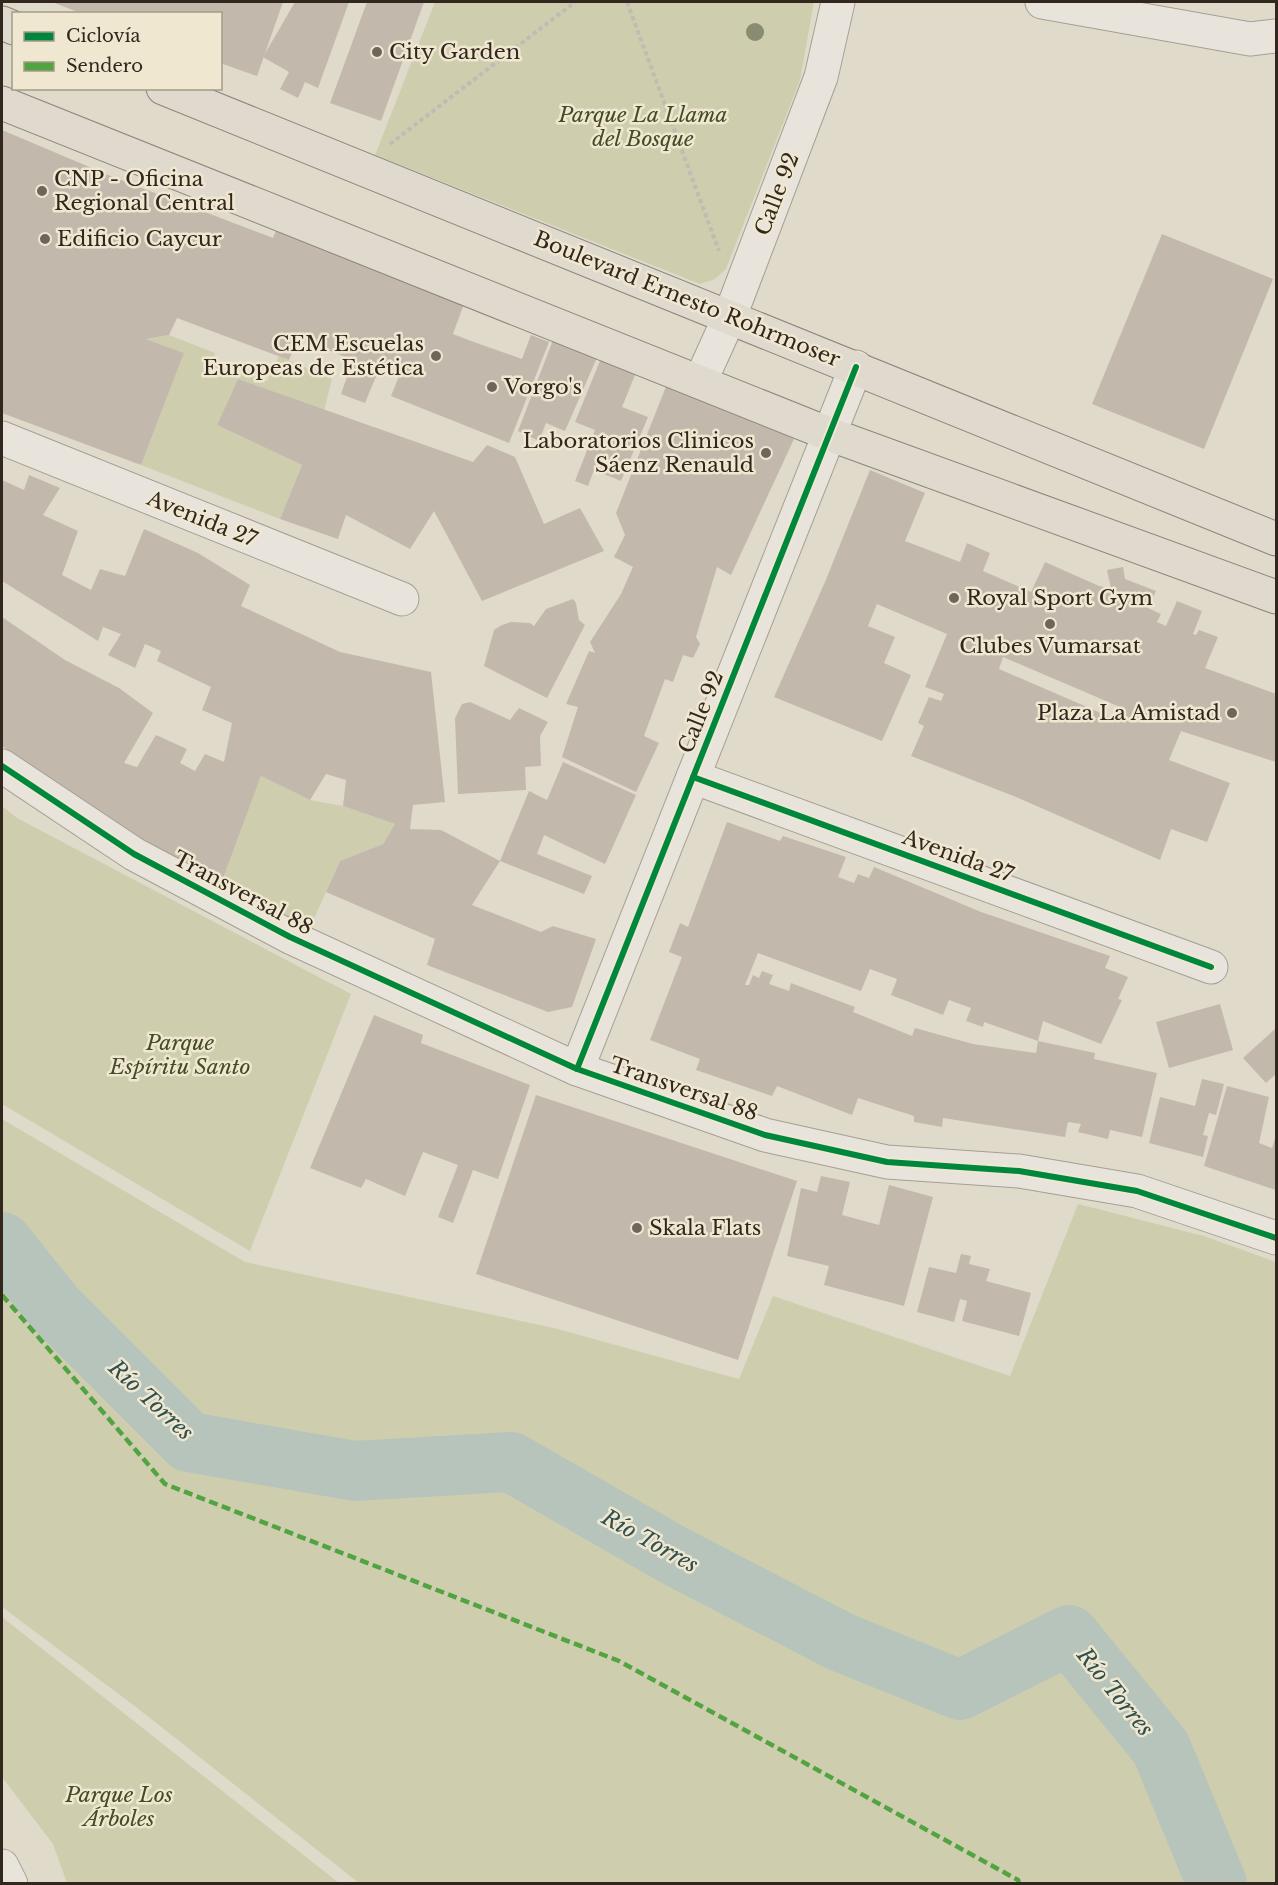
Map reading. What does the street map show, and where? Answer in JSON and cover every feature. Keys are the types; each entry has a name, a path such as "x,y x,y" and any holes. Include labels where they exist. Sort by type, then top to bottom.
{"main road":[{"name":"Boulevard Ernesto Rohrmoser","path":"168,90 734,304 856,367 1276,539"},
{"path":"2,103 830,434 1276,597"}],"street":[{"name":"Calle 92","path":"700,382 734,304 821,77 838,2"},
{"path":"1042,2 1250,39 1276,36"},
{"name":"Calle 92","path":"577,1069 856,367"},
{"name":"Avenida 27","path":"2,438 402,599"},
{"name":"Transversal 88","path":"2,766 134,854 290,937 577,1069 765,1135 886,1162 1018,1171 1137,1191 1276,1238"},
{"name":"Avenida 27","path":"693,777 1211,967"},
{"path":"2,1866 11,1884"}],"path":[{"path":"385,147 575,2"},
{"path":"627,2 726,269 734,304"}],"green space":[{"name":"Parque La Llama del Bosque","path":"435,2 814,2 800,80 726,269 715,279 700,284 375,155"},
{"path":"169,335 215,353 213,364 267,381 279,356 332,379 324,411 238,379 217,425 302,465 280,519 141,465 184,353 146,339"},
{"path":"261,776 310,800 343,806 395,824 383,844 340,861 307,934 218,892"},
{"name":"Parque Espíritu Santo","path":"2,806 17,818 351,994 250,1251 2,1104"},
{"path":"2,1119 245,1262 554,1328 739,1379 773,1296 1010,1376 1078,1204 1204,1236 1276,1262 1276,1883 359,1883 136,1707 2,1607"},
{"name":"Parque Los Árboles","path":"2,1617 339,1883 67,1883 53,1844 2,1777"}],"building":[{"path":"52,2 283,2 257,76 222,64 222,12 78,12"},
{"path":"295,2 349,2 318,88 305,82 298,98 280,89 289,72 263,57"},
{"name":"City Garden","path":"367,2 424,2 381,121 330,103"},
{"path":"2,130 113,177 273,238 279,223 465,301 453,334 471,341 522,359 531,335 549,342 509,443 391,396 401,371 382,362 365,403 341,394 353,360 298,338 289,360 177,318 169,335 146,339 184,353 141,465 2,413"},
{"path":"1162,234 1273,279 1204,449 1092,404"},
{"path":"555,335 599,353 565,431 546,423 539,441 518,431"},
{"path":"604,351 639,365 622,407 648,417 621,481 594,470 588,486 575,481 595,430 575,422"},
{"path":"238,379 473,462 487,445 515,457 544,524 580,508 604,551 482,601 434,511 410,549 346,515 338,539 280,519 302,465 217,425"},
{"path":"667,384 794,439 731,575 717,567 696,637 700,644 693,658 683,655 673,682 665,679 644,736 659,743 636,792 562,757 578,707 566,704 589,651 595,653 590,642 621,594 633,567 614,557 625,535 616,513"},
{"path":"870,470 925,493 905,541 960,562 967,543 990,553 983,571 1031,592 1045,562 1099,586 1111,588 1107,570 1123,567 1125,579 1156,591 1148,608 1161,614 1157,622 1166,626 1177,601 1202,611 1193,634 1196,635 1199,630 1218,637 1205,668 1276,694 1276,762 1181,731 1169,760 1230,783 1207,842 1171,829 1160,860 1016,797 911,756 924,726 918,723 929,697 941,701 944,694 925,687 947,634 877,604 868,626 895,637 884,663 911,675 882,741 774,697 825,582","holes":["1003,657 1120,707 1117,720 999,669"]},
{"path":"29,475 60,488 43,515 78,531 62,575 91,590 100,569 125,576 144,529 198,553 250,585 241,606 340,652 431,672 445,802 413,805 410,829 441,830 500,861 472,905 541,932 553,926 596,939 572,1007 548,1012 427,965 435,939 326,892 340,861 383,844 395,824 343,806 346,780 326,774 310,800 261,776 218,892 2,746 2,617 65,660 119,688 153,713 124,763 137,767 156,735 187,749 180,763 195,771 205,754 224,762 232,723 202,710 211,687 157,661 161,651 145,644 135,668 108,655 121,634 103,627 98,641 2,581 2,480 24,490"},
{"path":"573,599 579,620 585,625 547,698 484,666 494,630 511,622 530,623 534,626 546,609"},
{"path":"470,702 510,720 519,708 548,722 540,736 541,766 525,767 526,790 458,794 455,718 462,704"},
{"path":"563,762 636,795 605,864 544,835 537,854 592,876 584,894 500,861 529,791 547,800"},
{"path":"727,822 780,841 783,836 846,857 838,877 854,883 858,874 869,878 874,867 981,912 1110,956 1105,968 1128,977 1118,999 1122,1000 1101,1044 1043,1021 1038,1041 1095,1053 1094,1059 1157,1073 1142,1137 1110,1130 1108,1139 1078,1132 1081,1124 1068,1122 1065,1137 943,1118 942,1127 914,1122 914,1116 858,1098 852,1115 777,1086 772,1096 696,1070 700,1059 650,1040 682,957 669,952 680,923 688,927","holes":["758,953 861,991 870,969 897,979 891,995 943,1015 949,1000 971,1008 966,1021 983,1027 984,1022 1038,1041 1036,1053 973,1044 915,1028 912,1036 853,1012 855,1007 791,983 789,991 769,984 773,975 762,971 759,978 753,975 749,985 745,985"]},
{"path":"1220,1004 1233,1050 1169,1068 1156,1022"},
{"path":"374,1015 423,1035 421,1043 530,1085 498,1179 473,1170 453,1223 438,1217 458,1165 423,1152 405,1196 366,1179 361,1188 310,1168"},
{"path":"1276,1028 1276,1074 1266,1083 1243,1058"},
{"path":"1202,1079 1224,1084 1216,1115 1209,1113 1203,1135 1208,1136 1203,1157 1149,1143 1160,1097 1195,1106"},
{"path":"1227,1086 1269,1097 1259,1143 1272,1148 1276,1135 1276,1190 1204,1166"},
{"name":"Skala Flats","path":"536,1095 797,1181 738,1360 476,1274"},
{"path":"821,1176 850,1182 842,1215 879,1225 889,1185 933,1197 904,1306 824,1285 829,1266 787,1256 801,1188 817,1192"},
{"path":"961,1254 971,1256 969,1264 990,1269 986,1281 1031,1293 1019,1336 962,1321 967,1301 960,1299 954,1322 917,1312 929,1267 956,1273"}],"waterway":[{"name":"Río Torres","path":"2,1242 54,1307 189,1442 355,1471 511,1462 675,1556 841,1642 960,1690 1069,1635 1161,1748 1217,1884"}],"marked path":[{"path":"2,1295 165,1484 619,1661 1018,1880 1019,1884"}],"cycle path":[{"path":"577,1069 856,367"},
{"path":"2,766 134,854 290,937 577,1069 765,1135 887,1162 1019,1171 1137,1191 1276,1238"},
{"path":"693,777 1211,967"}],"place":[{"name":"City Garden","path":"377,52"},
{"name":"CNP - Oficina Regional Central","path":"42,191"},
{"name":"Edificio Caycur","path":"45,239"},
{"name":"CEM Escuelas Europeas de Estética","path":"436,356"},
{"name":"Vorgo's","path":"492,387"},
{"name":"Laboratorios Clinicos Sáenz Renauld","path":"766,453"},
{"name":"Royal Sport Gym","path":"954,598"},
{"name":"Clubes Vumarsat","path":"1050,624"},
{"name":"Plaza La Amistad","path":"1232,713"},
{"name":"Skala Flats","path":"637,1228"}]}
